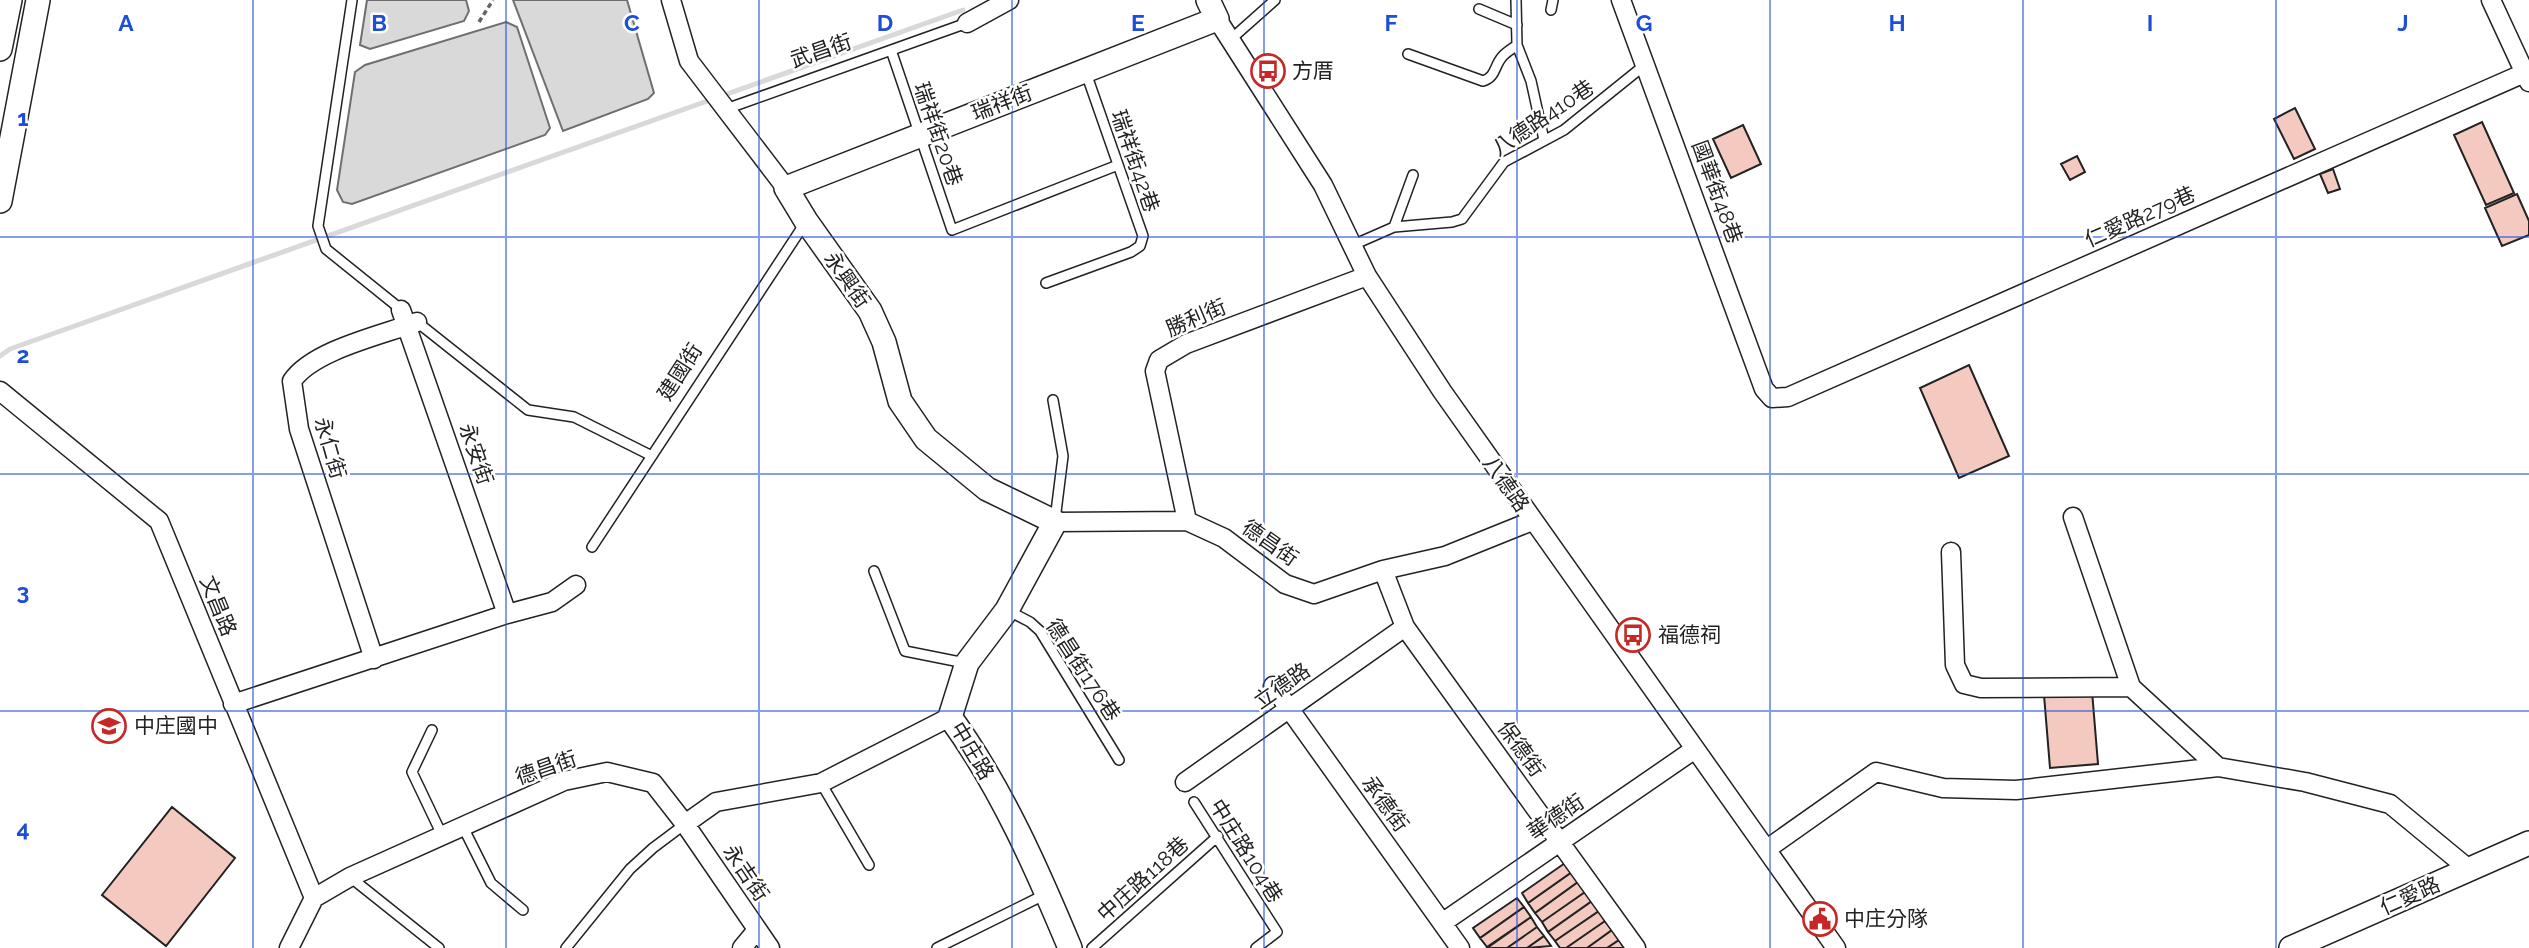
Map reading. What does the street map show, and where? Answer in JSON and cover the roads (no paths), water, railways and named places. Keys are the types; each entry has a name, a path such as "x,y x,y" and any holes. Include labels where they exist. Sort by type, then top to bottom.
{"street":[{"path":"0,49 10,0"},
{"path":"0,201 38,0"},
{"name":"永興街","path":"671,0 689,61 786,188 870,311 884,342 900,401 926,439 987,489 1055,522"},
{"name":"武昌街","path":"967,23 1009,0"},
{"name":"國華街48巷","path":"1621,0 1764,389 1772,398"},
{"name":"仁愛路279巷","path":"1772,398 1788,397 2528,75 2491,0"},
{"name":"八德路","path":"1212,10 1323,185 1367,276 1442,391 1836,948"},
{"name":"瑞祥街","path":"786,188 1085,71 1212,10"},
{"name":"勝利街","path":"1187,521 1155,371 1159,360 1186,344 1367,276"},
{"name":"永安街","path":"409,319 507,614"},
{"name":"永仁街","path":"374,659 299,429 292,381 300,369 321,356 409,319"},
{"name":"文昌路","path":"0,391 159,521 314,898"},
{"path":"2073,517 2131,687 2218,767"},
{"name":"德昌街","path":"1055,522 1187,521 1224,538 1285,584 1314,594 1383,570 1445,556 1532,521"},
{"name":"中庄路","path":"1055,522 1007,610 967,663 950,718 969,743 1000,799 1047,893 1070,948"},
{"path":"1951,552 1955,665 1964,684 1981,688 2131,687"},
{"name":"保德街","path":"1383,570 1405,627 1636,948"},
{"path":"233,704 507,614 552,602 576,585"},
{"name":"立德路","path":"1185,782 1405,627"},
{"name":"承德街","path":"1273,686 1460,948"},
{"path":"685,824 716,802 821,783 950,718"},
{"name":"華德街","path":"1442,923 1695,749"},
{"path":"1767,849 1876,772 1943,788 2016,790 2218,767 2305,782 2390,804 2470,870"},
{"name":"德昌街","path":"314,898 350,877 564,781 607,772 653,783 685,824"},
{"name":"永吉街","path":"685,824 770,948"},
{"name":"仁愛路","path":"2291,948 2529,843"},
{"path":"290,947 314,898"},
{"path":"742,948 757,930"}],"lane":[{"path":"352,0 318,226 323,243 334,257 409,319 528,410 574,417 652,456"},
{"path":"1230,40 1275,0"},
{"path":"1517,0 1517,45 1531,80 1544,141"},
{"path":"1479,9 1517,24"},
{"name":"武昌街","path":"718,101 891,50 967,23"},
{"path":"1408,54 1483,81 1494,74 1503,54 1517,45"},
{"name":"瑞祥街20巷","path":"891,50 952,230 1118,165"},
{"name":"八德路410巷","path":"1353,245 1394,227 1462,219 1504,162 1564,130 1646,64"},
{"name":"瑞祥街42巷","path":"1046,283 1131,252 1140,246 1143,236 1085,71"},
{"path":"1394,227 1413,175"},
{"name":"建國街","path":"592,547 806,221"},
{"path":"1053,400 1063,456 1055,522"},
{"path":"874,571 905,651 967,663"},
{"name":"德昌街176巷","path":"1007,610 1030,622 1040,631 1119,760"},
{"path":"432,730 412,772 442,835"},
{"path":"821,783 869,865"},
{"name":"中庄路104巷","path":"1194,802 1277,932 1256,948"},
{"path":"566,948 630,869 685,824"},
{"path":"462,825 491,883 523,910"},
{"name":"中庄路118巷","path":"1092,948 1218,836"},
{"path":"350,877 439,948"},
{"path":"937,948 1047,893"}],"waterway":[{"path":"0,356 10,349 963,10"}],"place":[{"name":"方厝","path":"1268,71"},
{"name":"福德祠","path":"1633,635"},
{"name":"中庄國中","path":"109,726"},
{"name":"中庄分隊","path":"1820,919"}]}
